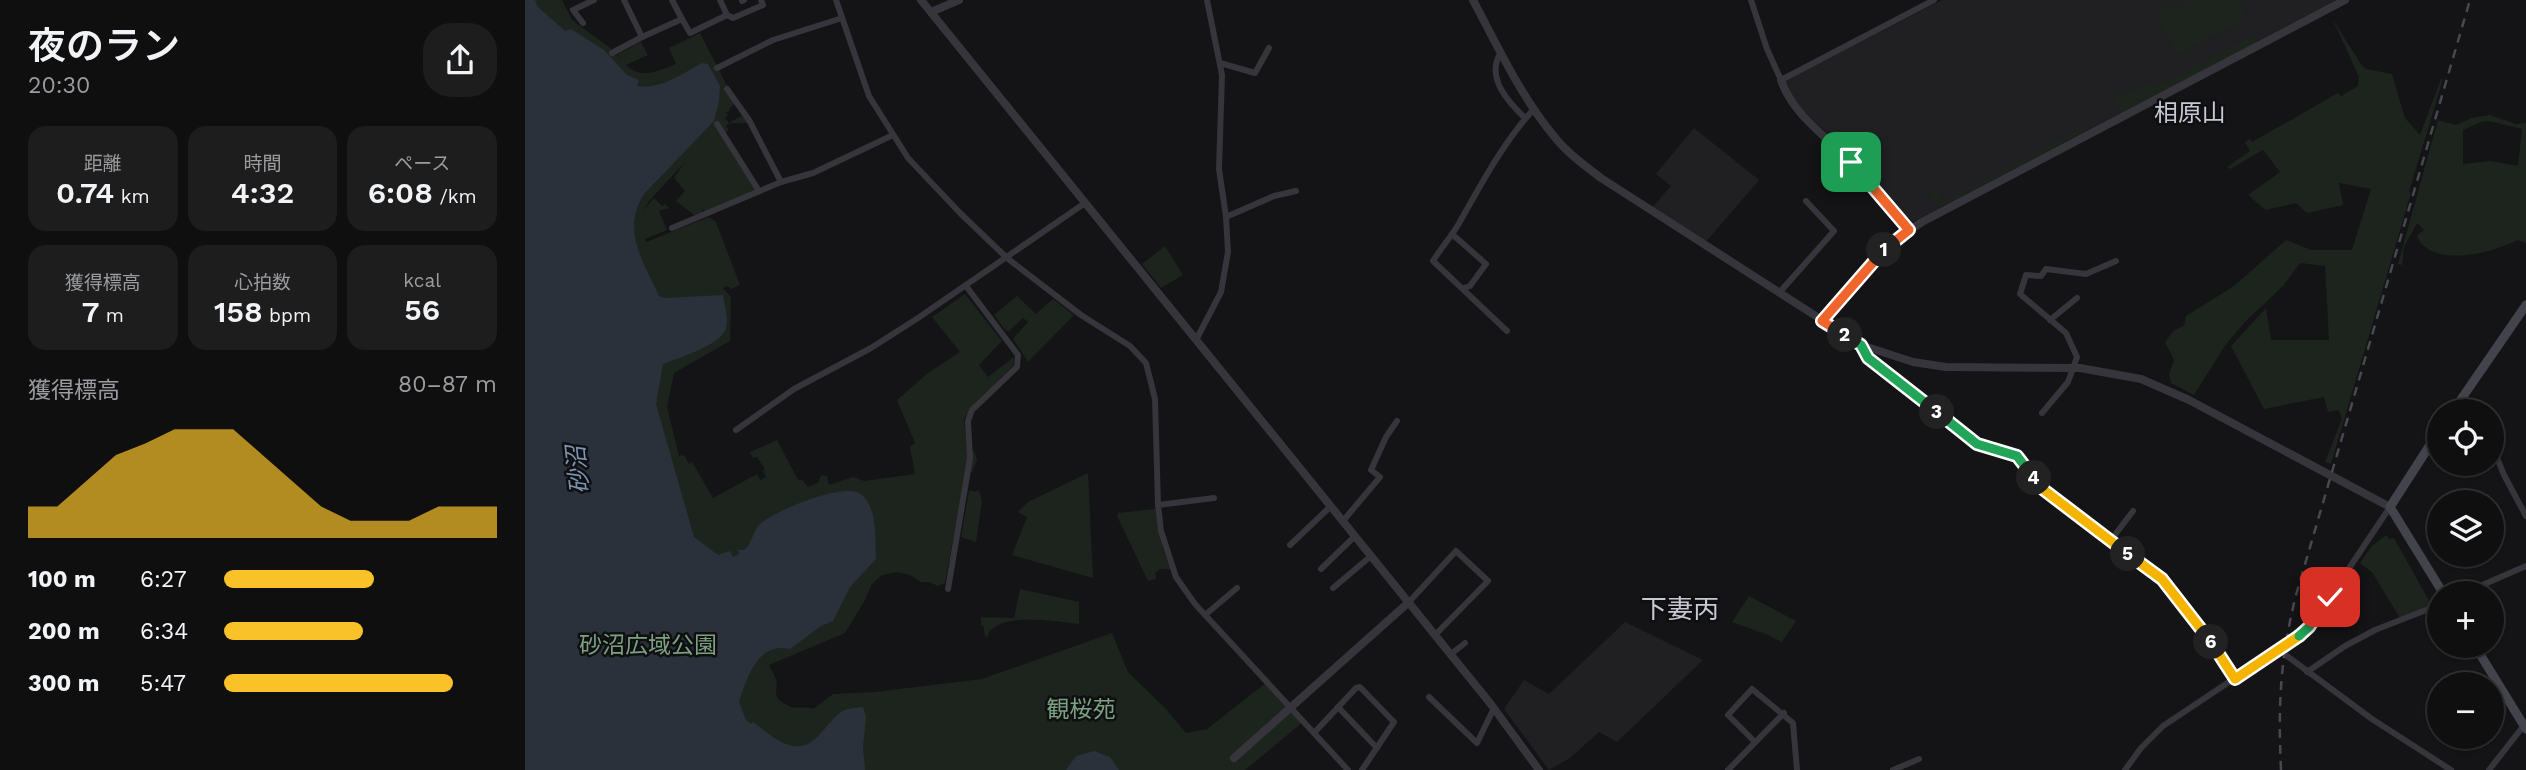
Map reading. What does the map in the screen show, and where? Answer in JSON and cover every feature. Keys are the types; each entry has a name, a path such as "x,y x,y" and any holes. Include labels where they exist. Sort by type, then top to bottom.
{"main road":[{"path":"2461,399 2526,305"},
{"path":"2427,450 2390,506 2436,581"},
{"path":"2482,658 2525,726"}],"street":[{"path":"583,23 571,11 594,0"},
{"path":"624,0 642,37"},
{"path":"672,0 690,33 727,15"},
{"path":"720,0 727,15 733,18 763,5 761,0"},
{"path":"837,0 869,96 908,158 961,214 1007,257 1081,315 1130,345 1146,363 1155,399 1161,531 1176,577 1205,615 1348,770"},
{"path":"921,0 1495,708 1539,770"},
{"path":"932,12 959,0"},
{"path":"1196,340 1218,302 1224,283 1228,252 1219,169 1222,95 1220,63 1207,0"},
{"path":"1751,0 1767,49 1787,94 1800,111 1851,162 1909,230"},
{"path":"1781,80 1934,0"},
{"path":"1822,321 1870,263 1909,230 2345,0"},
{"path":"1477,2 1501,52 1534,110 1554,137 1575,158 1601,178 1861,345 1905,360 1946,367 2075,368 2123,374 2157,384 2390,506 2315,619 2292,641 2156,732 2125,770"},
{"path":"717,68 773,40 842,18"},
{"path":"612,52 682,19"},
{"path":"1220,63 1255,73 1269,48"},
{"path":"1501,52 1496,66 1498,81 1508,101 1525,118"},
{"path":"727,89 749,120 781,182"},
{"path":"1507,331 1433,261 1492,166 1525,118 1534,110"},
{"path":"717,124 759,191"},
{"path":"672,228 781,182 813,173 893,135"},
{"path":"1226,217 1274,196 1296,191"},
{"path":"1779,293 1834,231 1806,201"},
{"path":"736,430 795,388 871,348 1085,203"},
{"path":"1452,234 1486,264 1469,286 1464,288"},
{"path":"2042,413 2068,382 2077,357 2066,333 2021,294 2026,275 2041,276 2046,269 2086,274 2116,261"},
{"path":"948,589 970,458 968,421 972,410 1017,367 1019,361 1018,355 966,286"},
{"path":"2050,320 2077,298"},
{"path":"1861,345 1868,358 1977,444 2021,459 2044,490 2162,579 2235,679"},
{"path":"1343,521 1378,481 1379,475 1370,471 1397,421"},
{"path":"2504,475 2526,516"},
{"path":"1158,505 1214,498"},
{"path":"1290,545 1331,506"},
{"path":"2111,540 2133,510"},
{"path":"1321,569 1356,536"},
{"path":"1234,758 1409,602 1456,551 1488,581 1435,635"},
{"path":"1333,589 1371,555"},
{"path":"2492,581 2526,566"},
{"path":"1205,615 1237,588"},
{"path":"2307,672 2344,646 2375,630 2427,610"},
{"path":"2291,659 2292,641"},
{"path":"1451,654 1465,643"},
{"path":"2279,650 2372,719 2451,770"},
{"path":"1314,733 1360,687 1394,722 1362,770"},
{"path":"1755,742 1728,715 1752,689 1793,723 1797,770"},
{"path":"1429,696 1477,743 1495,708"},
{"path":"1338,707 1377,748"},
{"path":"1728,770 1784,713"},
{"path":"2489,770 2525,726"},
{"path":"1893,770 1919,759"}],"shaded area":[{"path":"1942,0 2336,0 1913,222 1899,211 1848,153 1804,111 1787,89 1785,81"},
{"path":"1694,128 1759,180 1704,244 1650,210 1671,186 1656,174"},
{"path":"1625,622 1703,660 1617,742 1599,732 1570,758 1549,770 1504,709 1524,680 1549,694"}],"green space":[{"name":"砂沼","path":"525,0 562,0 572,20 620,58 618,54 641,42 648,55 626,65 638,72 650,73 676,64 669,48 700,33 736,103 726,112 728,115 725,118 729,123 741,116 742,112 749,123 730,123 726,126 729,130 725,133 757,190 694,215 676,201 685,191 674,178 685,162 650,200 643,211 654,198 662,206 665,204 669,208 659,211 667,230 645,239 646,242 709,217 716,222 740,285 731,289 728,286 723,288 731,297 730,341 674,373 667,407 679,456 684,455 689,464 692,462 713,498 757,474 760,480 766,477 764,472 761,473 765,469 750,452 777,440 798,480 802,480 808,487 818,483 821,475 827,476 829,485 853,477 864,481 915,474 910,447 915,443 897,400 928,373 960,352 932,317 965,294 1002,341 979,365 988,377 1014,357 1013,366 975,403 964,419 967,448 974,451 977,460 972,472 965,475 945,583 938,586 897,572 882,575 872,584 845,633 769,665 776,680 777,696 783,703 791,707 813,709 833,694 875,692 982,679 1112,633 1128,672 1186,733 1207,729 1267,682 1303,722 1245,770 525,770"},
{"path":"2187,0 2238,0 2247,18 2178,55 2157,17 2161,14 2160,11 2174,4 2178,7 2189,4"},
{"path":"2332,18 2362,66 2392,74 2405,118 2420,135 2443,79 2331,464 2325,462 2342,419 2339,410 2328,412 2324,397 2264,409 2231,346 2266,308 2271,340 2329,340 2325,266 2300,263 2283,286 2226,344 2194,395 2171,383 2169,374 2174,360 2165,342 2174,330 2184,326 2186,316 2234,286 2286,240 2311,250 2352,250 2371,189 2339,183 2343,205 2307,213 2296,203 2266,210 2248,195 2280,172 2263,150 2230,169 2227,167 2250,151 2245,142 2250,139 2252,142 2338,93 2341,96 2358,86 2359,77"},
{"path":"2256,34 2256,43 2121,113 2107,84 2119,95 2149,83 2153,88"},
{"path":"2490,115 2516,124 2526,123 2526,243 2517,240 2493,250 2448,255 2424,246 2417,236 2424,230 2417,223 2404,247 2402,265 2398,264 2438,120 2456,125 2472,118","holes":["2489,121 2522,129 2518,166 2491,161 2463,164 2463,130"]},
{"path":"2082,128 2084,132 1940,207 1930,194 1924,197 1923,195 1936,190 1943,202"},
{"path":"1165,246 1183,275 1161,288 1142,264"},
{"path":"1017,296 1036,314 1053,299 1074,315 1028,362 1013,339 1028,322 1023,318 1006,331 994,315"},
{"path":"1088,473 1093,578 1012,555 1027,517 1018,512 1028,502"},
{"path":"979,490 982,501 976,542 961,537 969,491"},
{"path":"1155,509 1163,550 1171,569 1160,569 1155,573 1156,579 1148,581 1117,516 1118,513"},
{"path":"2386,535 2389,539 2394,538 2427,597 2427,608 2400,618 2372,572 2360,563 2372,546"},
{"path":"1020,589 1079,602 1079,624 1014,620 1002,623 985,636 981,617 1014,618"},
{"path":"1749,596 1796,621 1782,642 1732,622"}],"water":[{"name":"砂沼","path":"525,0 535,0 537,6 565,31 571,29 604,50 627,75 639,80 637,86 654,86 702,63 708,64 720,86 714,121 644,194 634,220 634,233 641,258 659,296 723,295 727,316 726,328 716,340 663,364 656,404 694,537 718,555 730,551 733,557 739,554 738,550 747,547 761,523 781,511 827,494 854,491 862,495 871,508 875,525 876,559 850,587 833,621 821,626 790,649 779,648 761,656 750,673 739,702 746,720 751,724 753,722 778,740 796,746 811,742 841,712 863,707 866,717 863,747 865,770 525,770"},
{"path":"1094,751 1110,757 1119,770 1066,770 1076,756"}],"railway":[{"path":"2281,770 2281,682 2286,640 2296,595 2470,0"}],"district":[{"name":"相原山","path":"2190,113"},
{"name":"下妻丙","path":"1680,609"}],"route":[{"path":"1851,162 1909,230 1870,263 1822,321 1861,345 1868,358 1967,438 1987,449 2021,459 2044,490 2162,579 2217,650 2235,679 2304,632 2330,597"}],"park label":[{"name":"砂沼広域公園","path":"648,645"},
{"name":"観桜苑","path":"1081,709"}]}
